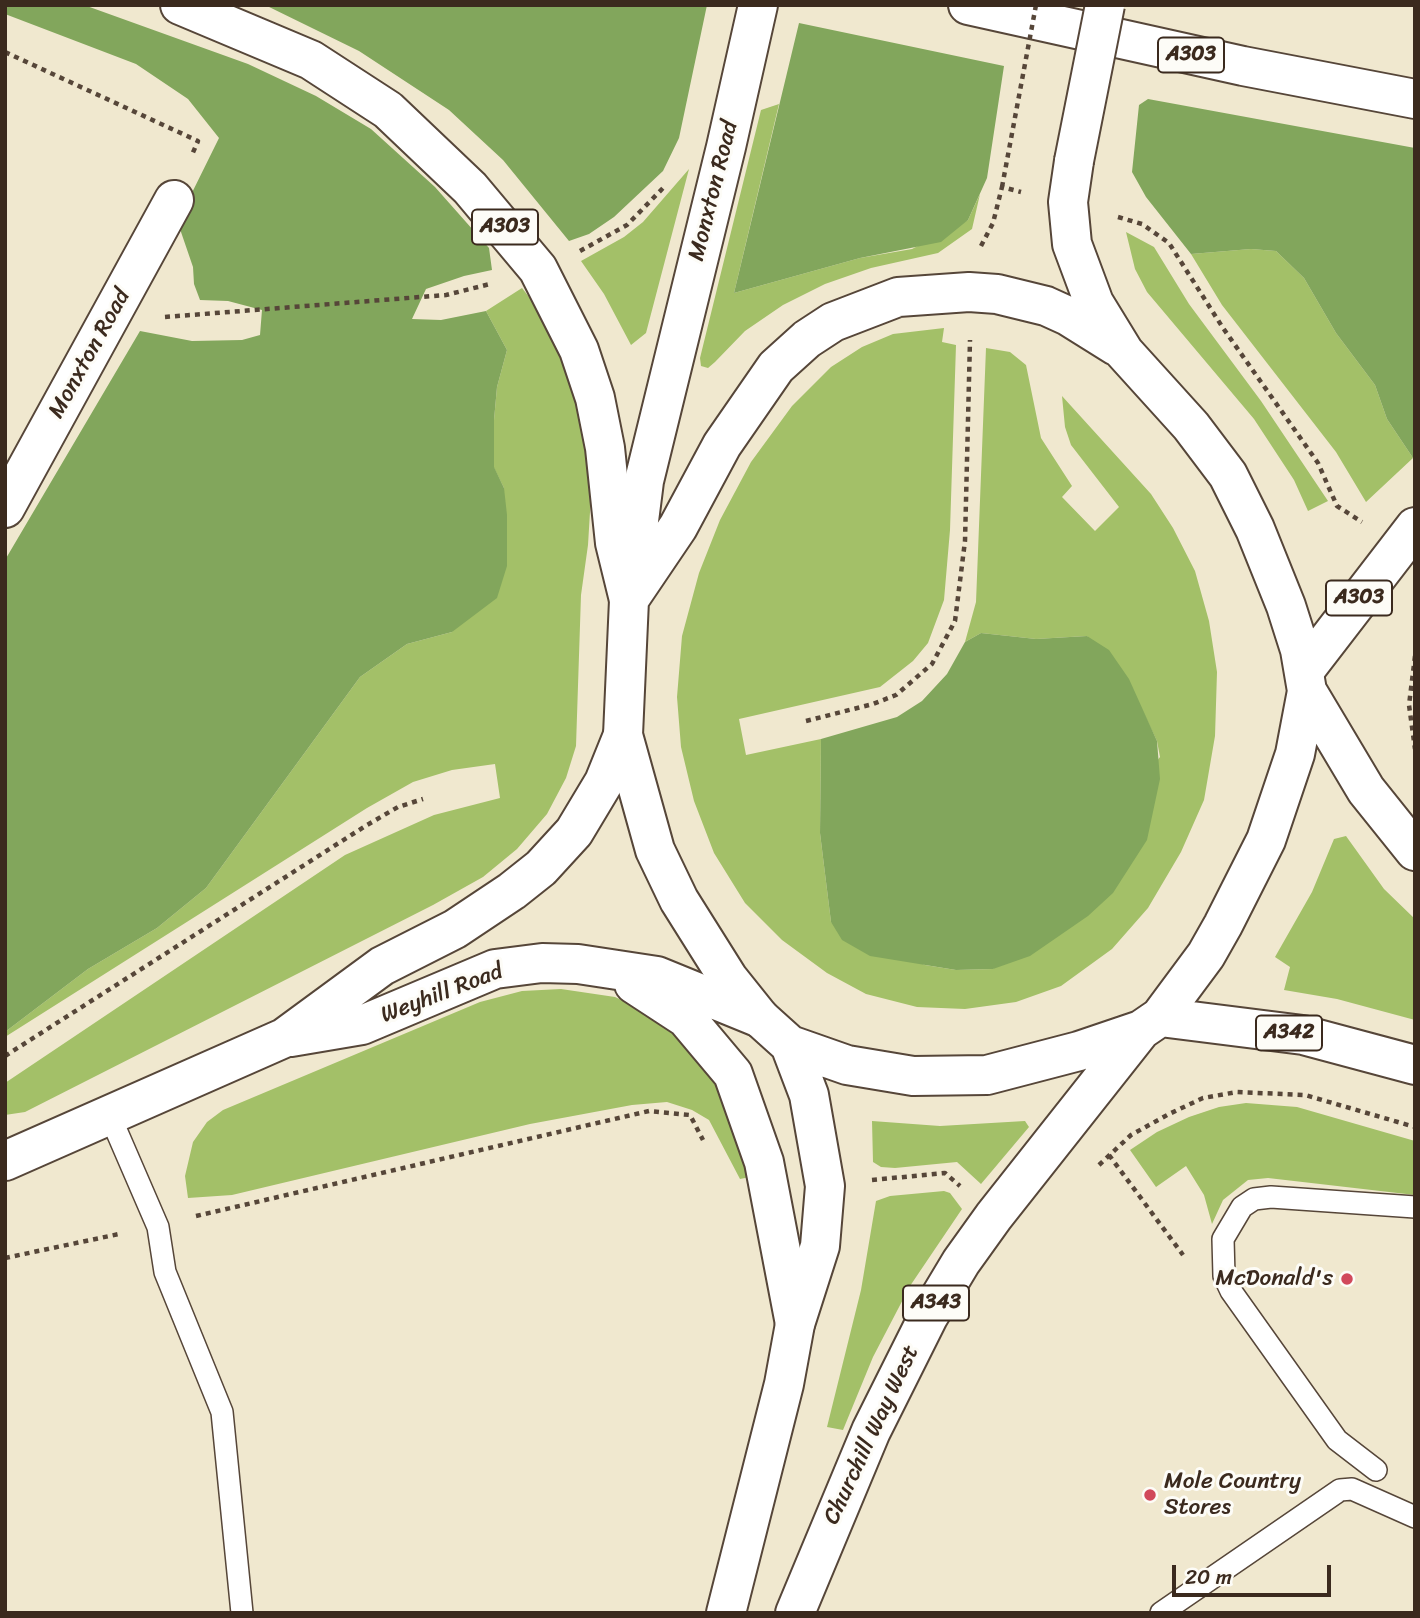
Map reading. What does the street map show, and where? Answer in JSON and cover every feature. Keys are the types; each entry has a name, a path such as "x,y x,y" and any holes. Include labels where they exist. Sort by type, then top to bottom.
{"main road":[{"name":"A303","path":"180,5 311,60 388,110 470,188 538,270 579,350 595,398 605,448 615,542 629,600"},
{"name":"Monxton Road","path":"629,600 643,481 758,5"},
{"name":"A303","path":"968,5 1243,66 1415,99"},
{"path":"1105,5 1068,202 1072,244 1081,271 1094,303 1124,352 1191,426 1228,475 1255,528 1276,581 1306,681 1366,790 1415,850"},
{"name":"Monxton Road","path":"5,508 174,200"},
{"path":"1124,352 1068,316 1046,306 1020,298 969,292 898,297 834,322 807,339 776,367 748,405 722,445 678,527 629,600 623,735 654,850 679,900 728,978 760,1017 790,1045 870,1070 953,1077 987,1075 1024,1066 1150,1024"},
{"name":"A303","path":"1306,681 1406,537"},
{"name":"Churchill Way West","path":"795,1613 871,1431 921,1329 961,1262 1206,955 1266,840 1295,754 1306,681"},
{"name":"Weyhill Road","path":"5,1161 284,1038 382,966 455,929 541,868 573,832 598,792 623,735"},
{"name":"Weyhill Road","path":"284,1038 362,1025 495,969 542,963 657,976 760,1017"},
{"path":"606,969 685,1018 733,1074 764,1162 795,1324"},
{"name":"A342","path":"1150,1024 1303,1035 1415,1065"},
{"path":"726,1613 785,1384 795,1324 820,1246 825,1186 809,1095 790,1045"}],"lane":[{"path":"110,1116 158,1227 165,1272 222,1412 242,1613"},
{"path":"1376,1470 1337,1440 1231,1291 1224,1276 1223,1239 1241,1207 1254,1199 1271,1197 1415,1208"},
{"path":"1161,1613 1340,1490 1352,1489 1415,1517"}],"path":[{"path":"806,721 873,704 896,695 932,664 955,621 965,541 969,292 978,253 993,223 1002,187 1036,5"},
{"path":"5,52 198,141 174,200"},
{"path":"108,322 446,295 538,270 585,249 626,225 668,183"},
{"path":"1002,187 1068,202 1142,224 1169,243 1223,328 1318,463 1337,506 1406,537"},
{"path":"1415,656 1409,705 1415,749"},
{"path":"5,1056 367,825 398,807 424,799"}],"green space":[{"path":"5,5 84,5 248,64 316,96 371,129 435,187 489,248 492,270 426,289 412,319 441,320 486,311 507,350 497,387 494,467 504,488 507,566 497,598 452,632 407,644 360,677 206,888 157,928 88,969 5,1032 5,560 140,331 192,341 242,340 260,335 262,310 228,301 200,300 194,284 193,267 181,232 180,217 219,138 188,99 136,64 5,14"},
{"path":"265,5 707,5 679,138 663,171 614,217 589,234 569,241 503,160 449,110 359,51"},
{"path":"799,23 1004,66 987,178 968,220 941,242 860,258 734,293"},
{"path":"1148,99 1415,148 1413,458 1387,419 1375,385 1336,333 1304,278 1276,251 1251,249 1191,254 1146,197 1132,172 1139,105"},
{"path":"779,104 734,293 860,258 912,249 968,220 980,194 972,229 938,253 871,268 825,284 783,305 745,331 708,368 701,366 700,358 761,110"},
{"path":"689,169 646,333 631,345 604,294 581,261 624,237 643,222"},
{"path":"1126,232 1154,247 1189,304 1261,401 1328,501 1308,511 1294,480 1254,419 1147,292 1135,269"},
{"path":"1251,249 1276,251 1304,278 1336,333 1375,385 1387,419 1413,458 1366,502 1336,452 1222,305 1191,254"},
{"path":"522,288 533,302 565,366 584,427 592,479 588,545 581,595 576,746 566,778 547,814 517,849 483,877 433,905 25,1112 5,1115 5,1083 345,855 434,815 500,798 495,764 452,770 413,782 367,808 5,1037 5,1032 88,969 157,928 206,888 360,677 407,644 452,632 504,488 494,468 494,420 497,387 507,350 486,311"},
{"path":"944,328 942,342 956,345 950,530 944,600 928,643 913,661 880,687 739,719 746,755 821,739 820,833 831,922 925,965 956,970 993,969 1160,757 1157,741 1144,714 1087,636 1036,639 981,633 965,642 976,602 986,348 1010,352 1026,365 1041,438 1072,486 1062,497 1095,531 1119,507 1071,445 1065,427 1062,396 1151,494 1173,528 1195,571 1209,621 1217,672 1215,736 1204,800 1181,852 1148,908 1112,949 1061,986 1016,1002 965,1009 917,1007 866,994 827,973 782,940 745,903 714,853 694,801 681,747 677,697 682,636 699,573 720,520 751,462 792,406 831,367 862,347 893,334"},
{"path":"981,633 1036,639 1087,636 1109,650 1129,679 1157,741 1160,779 1147,840 1113,893 1088,916 1030,956 993,969 956,970 870,956 842,940 831,922 820,833 821,739 897,717 922,701 947,674 965,642"},
{"path":"1346,836 1384,889 1415,919 1415,1020 1337,999 1284,990 1290,967 1275,957 1312,892 1334,839"},
{"path":"561,989 615,997 645,1011 670,1027 707,1062 755,1176 740,1179 709,1120 692,1110 667,1102 632,1105 530,1124 232,1195 188,1198 185,1176 193,1142 207,1122 223,1110 480,1002 522,991"},
{"path":"1246,1103 1297,1107 1415,1141 1415,1195 1268,1178 1248,1180 1223,1200 1212,1224 1204,1195 1186,1166 1156,1187 1130,1150 1157,1132 1189,1117 1219,1107"},
{"path":"872,1121 940,1126 1025,1121 1029,1127 981,1184 957,1162 881,1167 873,1162"},
{"path":"944,1191 950,1193 962,1209 910,1286 873,1357 843,1430 827,1427 861,1290 876,1201 890,1196"}],"place":[{"name":"McDonald's","path":"1347,1279"},
{"name":"Mole Country Stores","path":"1150,1495"}]}
